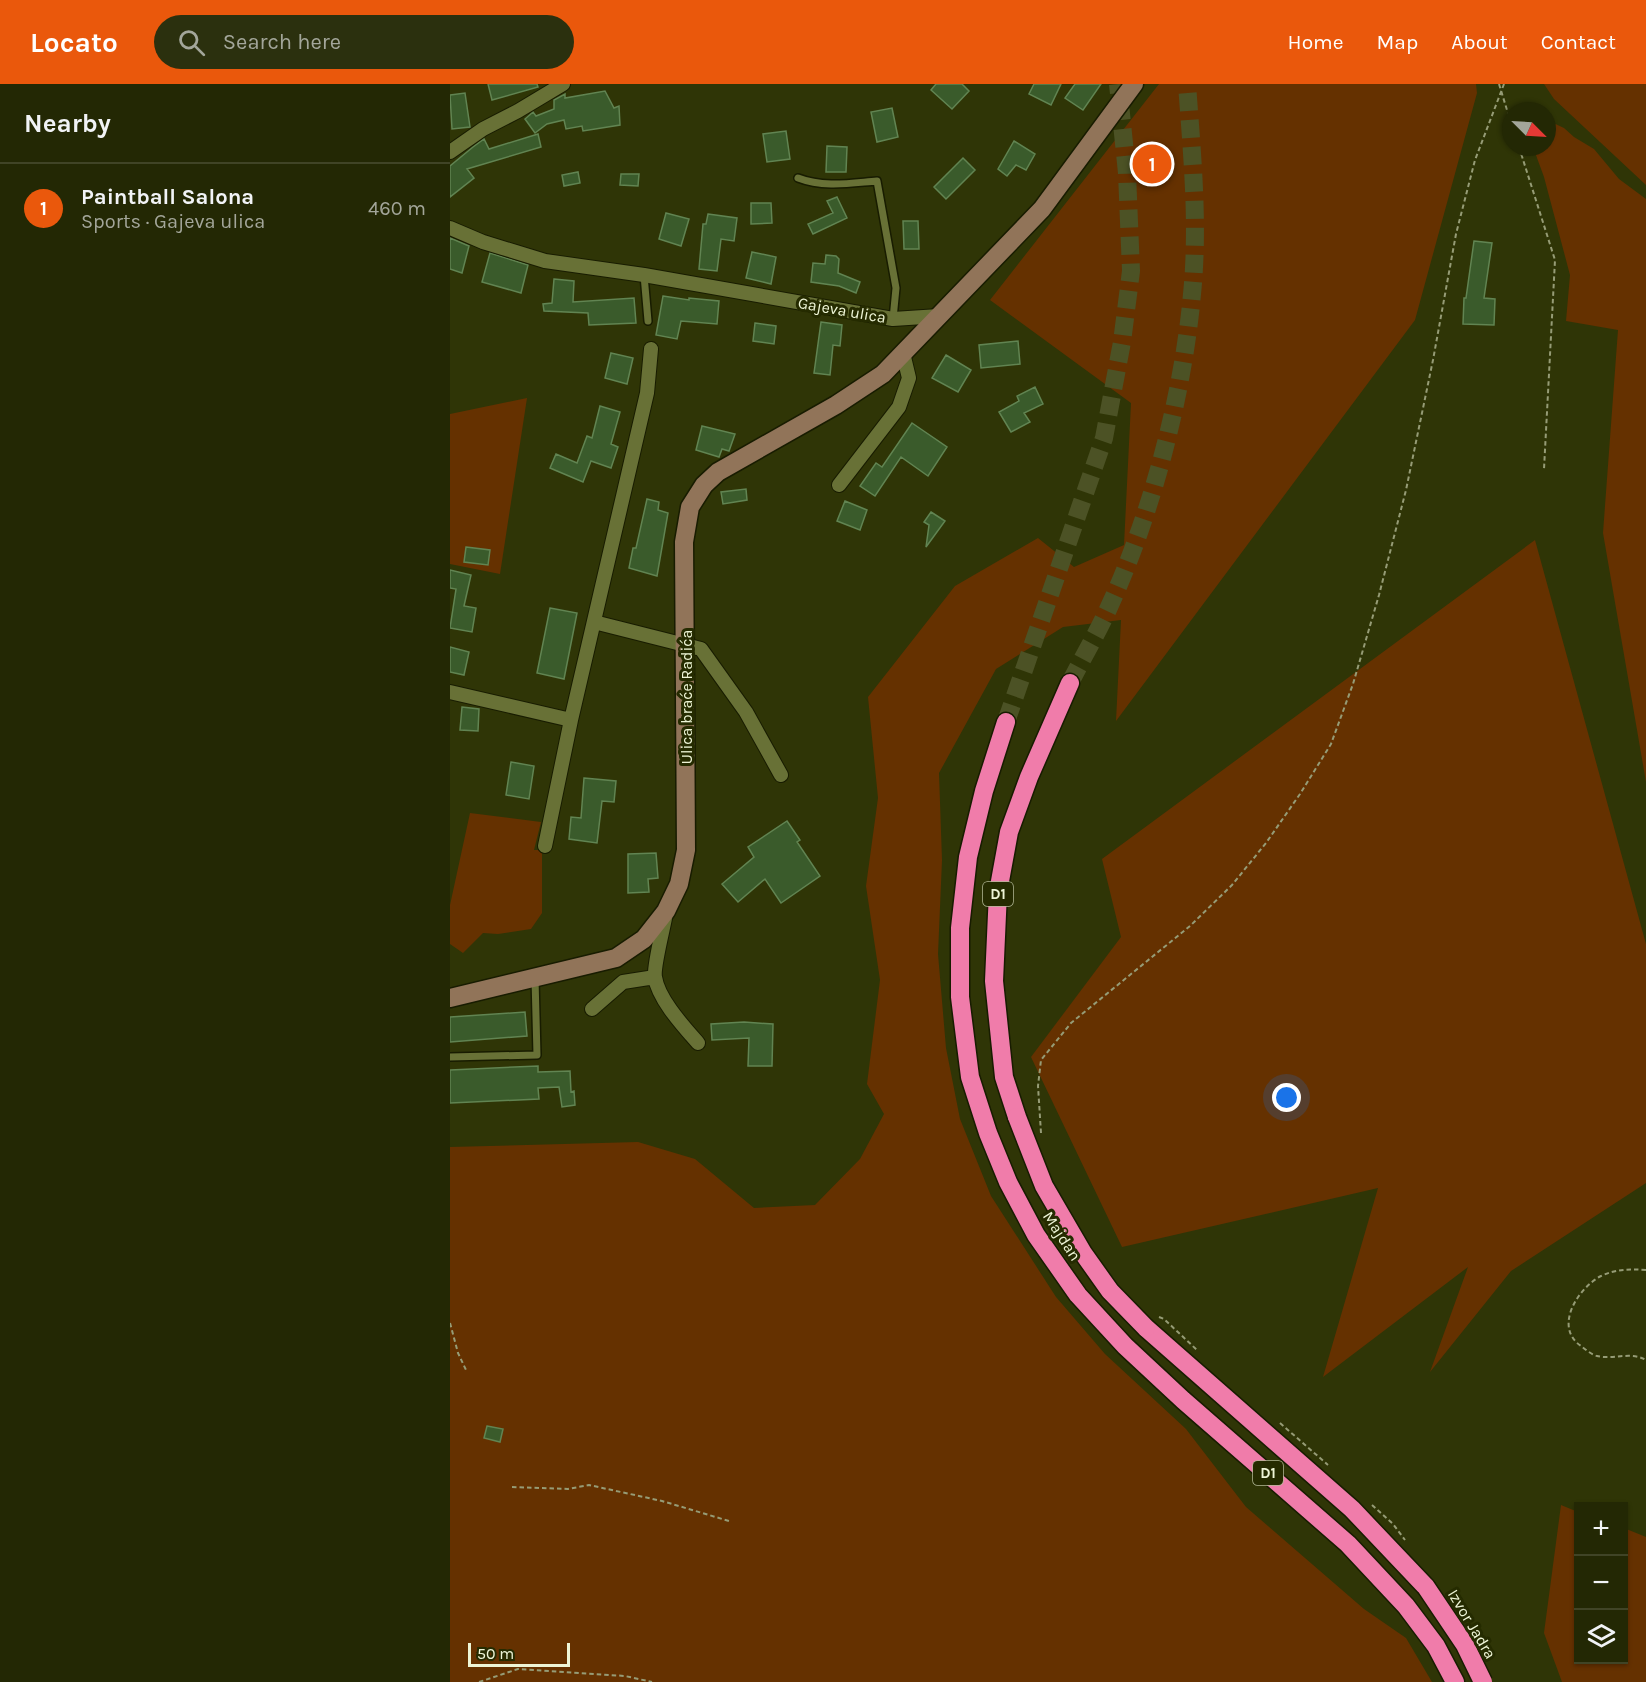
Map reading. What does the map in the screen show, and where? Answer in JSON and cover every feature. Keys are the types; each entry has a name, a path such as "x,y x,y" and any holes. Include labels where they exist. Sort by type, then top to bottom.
{"highway":[{"name":"Majdan","path":"1070,683 1029,777 1009,832 998,892 994,981 1004,1077 1044,1186 1083,1253 1110,1291 1150,1322"},
{"name":"Majdan","path":"1006,722 984,791 968,857 960,928 960,997 970,1077 988,1133 1008,1182 1036,1235 1078,1295 1125,1346 1183,1400 1348,1544 1406,1606 1436,1646 1455,1682"},
{"name":"Izvor Jadra","path":"1150,1322 1352,1509 1426,1587 1464,1645 1484,1682"}],"main road":[{"path":"939,316 1042,209 1134,84"},
{"name":"Ulica braće Radića","path":"450,998 616,958 644,939 666,911 679,884 686,850 684,542 690,507 704,485 718,472 836,405 883,374 939,316"}],"street":[{"path":"450,152 483,129 562,84"},
{"name":"Gajeva ulica","path":"450,228 483,242 546,261 644,275 893,319 939,316"},
{"path":"545,846 571,720 647,393 651,349"},
{"path":"839,485 899,407 909,378 903,353"},
{"path":"594,622 701,649 746,712 781,775"},
{"path":"450,693 571,720"},
{"path":"666,911 655,977 666,1003 698,1043"},
{"path":"592,1009 623,982 655,977"}],"lane":[{"path":"798,178 828,185 877,182 896,288 893,319"},
{"path":"644,275 648,321"},
{"path":"450,1057 537,1055 535,978"}],"path":[{"path":"1499,84 1504,102"},
{"path":"1041,1138 1038,1086 1041,1060 1071,1023 1190,926 1232,885 1266,843 1330,744 1353,684 1407,490 1455,234 1475,160 1504,84"},
{"path":"1522,156 1555,260 1544,469"},
{"path":"1646,1270 1623,1269 1600,1277 1579,1294 1569,1314 1568,1330 1578,1345 1596,1356 1637,1356 1646,1360"},
{"path":"1150,1322 1164,1319 1203,1356"},
{"path":"450,1323 458,1353 466,1370"},
{"path":"1278,1421 1329,1466"},
{"path":"512,1486 568,1489 589,1485 662,1501 729,1521"},
{"path":"1370,1503 1393,1524 1407,1543"},
{"path":"479,1682 518,1669 625,1676 652,1682"}],"shaded area":[{"path":"1159,84 1476,84 1477,93 1415,320 1116,721 1121,620 1063,627 996,669 939,773 942,860 938,954 946,1048 960,1119 991,1196 1056,1297 1105,1354 1186,1429 1246,1507 1364,1609 1406,1638 1432,1682 450,1682 450,1147 638,1142 695,1159 754,1208 815,1205 860,1159 884,1114 867,1084 880,980 866,886 878,798 868,697 955,586 1038,538 1074,567 1124,545 1131,403 990,300"},
{"path":"1544,84 1646,84 1646,185 1554,99"},
{"path":"1556,124 1594,149 1619,179 1646,199 1646,782 1603,533 1618,330 1566,321 1570,275 1536,156 1556,156"},
{"path":"527,398 500,574 450,564 450,414"},
{"path":"1535,540 1646,944 1646,1183 1511,1271 1430,1372 1468,1267 1323,1377 1378,1188 1122,1247 1031,1057 1121,937 1102,859"},
{"path":"470,813 541,822 534,850 542,850 542,913 531,929 498,934 483,933 463,953 450,944 450,905"},
{"path":"1561,1505 1574,1510 1574,1664 1628,1664 1628,1530 1646,1537 1646,1682 1562,1682 1544,1633"}],"building":[{"path":"488,84 537,84 538,87 492,100"},
{"path":"936,84 962,84 969,91 952,109 931,90"},
{"path":"1034,84 1061,84 1051,105 1029,94"},
{"path":"1075,84 1101,84 1083,110 1065,98"},
{"path":"605,91 614,108 619,106 620,125 583,131 582,126 566,129 564,120 547,124 535,133 525,119 533,112 536,116 554,109 554,100 565,94 565,98"},
{"path":"465,93 470,127 452,129 450,95"},
{"path":"892,108 898,137 877,142 871,112"},
{"path":"786,131 790,159 767,162 763,134"},
{"path":"538,134 541,147 467,169 474,178 450,197 450,166 484,139 489,149"},
{"path":"1014,141 1035,154 1026,170 1016,165 1007,176 998,169"},
{"path":"827,146 847,147 846,172 826,172"},
{"path":"963,158 975,170 946,199 934,187"},
{"path":"578,172 580,183 564,186 562,175"},
{"path":"621,174 639,174 638,186 620,185"},
{"path":"837,197 847,218 813,234 808,224 833,213 827,201"},
{"path":"751,203 771,203 772,223 751,224"},
{"path":"666,213 689,219 681,246 659,239"},
{"path":"708,214 737,218 734,241 721,239 717,271 699,269 703,224 706,224"},
{"path":"903,221 918,221 919,249 904,249"},
{"path":"450,238 469,246 462,273 450,269"},
{"path":"1474,241 1492,243 1484,298 1495,299 1494,325 1463,324 1464,298 1466,298"},
{"path":"752,252 776,257 771,284 746,278"},
{"path":"490,253 528,265 521,293 482,282"},
{"path":"826,255 836,256 839,259 838,273 860,282 856,293 839,286 811,282 813,263 825,264"},
{"path":"554,279 574,281 573,302 634,298 636,323 589,325 588,313 544,311 543,304 552,303"},
{"path":"663,296 719,301 717,324 681,321 677,339 656,335"},
{"path":"821,322 842,325 840,346 833,345 830,375 814,373"},
{"path":"755,323 776,326 774,344 753,341"},
{"path":"1018,341 1020,364 981,368 979,345"},
{"path":"611,353 633,358 627,384 605,378"},
{"path":"946,355 971,370 958,392 932,378"},
{"path":"1035,387 1043,404 1024,413 1030,422 1011,432 999,412 1019,401 1017,396"},
{"path":"600,406 620,412 611,444 618,447 611,468 591,461 583,482 550,468 556,454 577,463 587,436 592,438"},
{"path":"912,423 947,447 928,476 901,457 875,496 860,486 876,463 882,467"},
{"path":"702,426 735,434 729,451 722,449 719,457 696,450"},
{"path":"746,489 747,500 723,504 721,492"},
{"path":"647,499 659,502 658,510 668,513 657,576 629,568"},
{"path":"845,501 867,510 860,530 837,521"},
{"path":"931,512 945,521 926,547 929,525 924,522"},
{"path":"466,547 490,550 488,565 464,562"},
{"path":"450,570 471,575 464,606 476,608 472,632 450,628 456,589 450,588"},
{"path":"550,608 577,613 564,679 537,673"},
{"path":"450,647 469,652 464,675 450,672"},
{"path":"462,707 479,709 478,731 460,730"},
{"path":"511,762 534,766 529,799 506,795"},
{"path":"584,778 616,781 614,802 602,801 597,843 569,839 571,817 581,818"},
{"path":"787,821 800,840 797,842 820,876 781,903 765,879 738,902 722,884 754,857 748,847"},
{"path":"656,853 658,878 648,879 649,892 628,893 628,854"},
{"path":"525,1012 527,1036 450,1042 450,1017"},
{"path":"744,1022 773,1024 772,1066 748,1066 749,1038 712,1040 711,1024"},
{"path":"538,1066 538,1072 570,1071 571,1092 574,1091 575,1105 562,1107 559,1087 538,1088 539,1099 450,1103 450,1070"},
{"path":"487,1426 503,1429 500,1442 484,1438"}],"tunnel":[{"path":"1006,722 1104,438 1122,342 1131,271 1127,173 1118,84"},
{"path":"1070,683 1101,625 1125,569 1152,493 1173,413 1188,333 1194,268 1194,189 1187,84"}],"place":[{"name":"Paintball Salona","path":"1152,164"}]}
